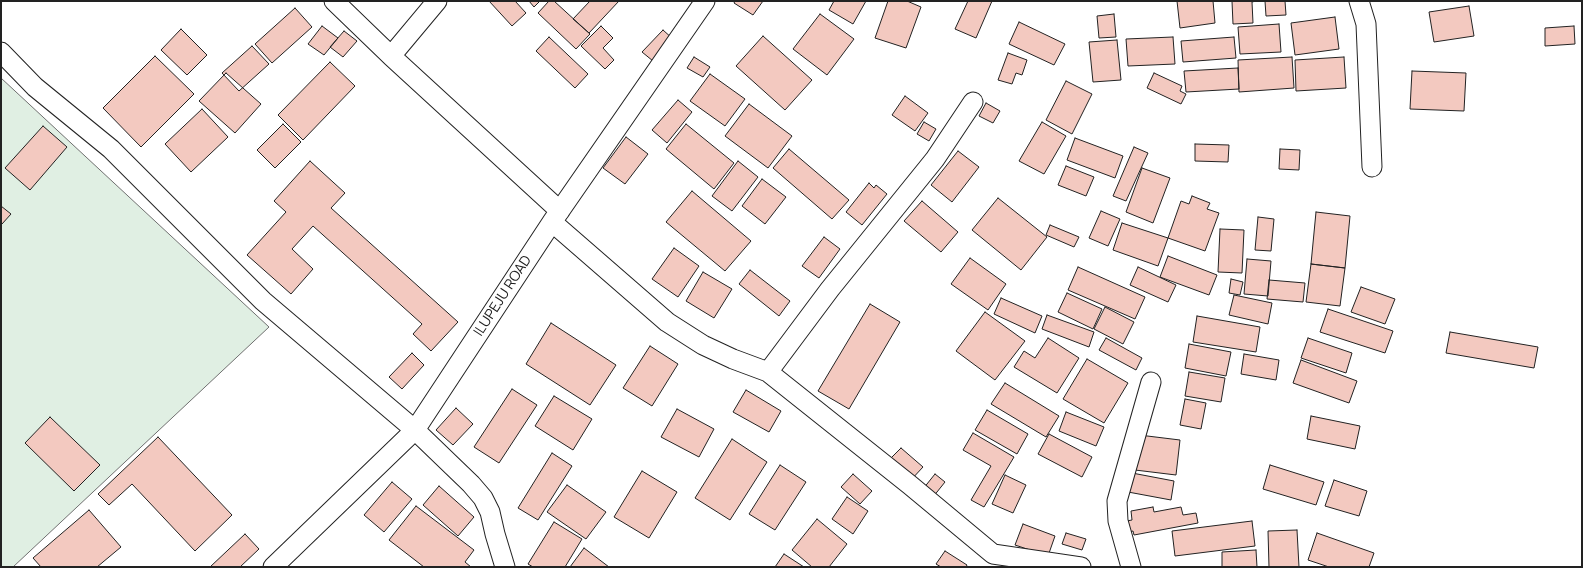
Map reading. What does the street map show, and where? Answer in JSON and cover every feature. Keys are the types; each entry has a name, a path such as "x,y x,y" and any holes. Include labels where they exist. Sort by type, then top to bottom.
{"street":[{"path":"334,1 667,322 703,345 733,360 768,372 910,485 988,560 1081,567"},
{"path":"391,56 437,1"},
{"name":"ILUPEJU ROAD","path":"273,567 415,430 556,216 705,1"},
{"path":"1359,1 1366,24 1372,167"},
{"path":"1,52 35,87 112,149 263,300 415,430 483,498 490,512 505,567"},
{"path":"768,372 830,289 935,159 973,102"},
{"path":"1131,567 1118,521 1117,501 1151,382"}],"green space":[{"path":"1,78 269,327 13,567 1,567"}],"building":[{"path":"489,1 515,1 526,13 512,26"},
{"path":"529,1 540,1 534,7"},
{"path":"549,1 554,1 590,34 576,49 538,13"},
{"path":"590,1 619,1 589,33 573,19"},
{"path":"735,1 763,1 753,15 734,3"},
{"path":"834,1 866,1 853,24 829,10"},
{"path":"888,1 907,1 921,7 906,48 875,38"},
{"path":"968,1 992,1 976,38 955,29"},
{"path":"1177,1 1213,1 1215,23 1180,28"},
{"path":"1232,1 1256,1 1252,2 1253,23 1233,24"},
{"path":"1265,1 1285,1 1286,15 1266,16"},
{"path":"1469,6 1474,36 1434,42 1429,12"},
{"path":"295,8 312,27 272,63 255,44"},
{"path":"820,14 854,39 827,75 793,49"},
{"path":"1114,14 1116,37 1099,38 1097,16"},
{"path":"1335,17 1339,49 1295,55 1291,23"},
{"path":"1019,22 1065,44 1054,65 1009,44"},
{"path":"1279,24 1281,52 1240,54 1238,27"},
{"path":"322,26 338,38 324,55 308,44"},
{"path":"601,26 613,38 603,48 614,60 605,69 581,46"},
{"path":"1574,26 1575,44 1545,46 1545,28"},
{"path":"181,29 207,55 187,75 161,50"},
{"path":"663,30 673,39 653,61 642,52"},
{"path":"344,31 357,41 343,57 330,47"},
{"path":"763,36 812,80 785,110 736,66"},
{"path":"549,37 588,74 575,88 536,51"},
{"path":"1173,37 1175,64 1128,66 1126,39"},
{"path":"1234,37 1236,58 1183,62 1181,41"},
{"path":"1117,40 1121,80 1093,82 1089,42"},
{"path":"252,46 269,64 239,91 222,73"},
{"path":"1008,53 1027,60 1022,75 1016,73 1012,84 998,80"},
{"path":"155,56 194,94 141,147 103,108"},
{"path":"694,57 710,67 703,77 687,68"},
{"path":"1292,57 1294,88 1239,92 1238,60"},
{"path":"1344,57 1346,88 1296,91 1295,60"},
{"path":"330,62 355,86 303,140 278,115"},
{"path":"1238,68 1239,89 1186,92 1184,71"},
{"path":"1412,71 1466,73 1464,111 1410,109"},
{"path":"226,73 261,104 235,133 199,101"},
{"path":"1154,73 1182,86 1180,91 1186,94 1181,104 1147,88"},
{"path":"710,74 745,99 725,126 690,101"},
{"path":"1066,81 1092,94 1072,134 1046,120"},
{"path":"905,96 928,113 915,131 892,115"},
{"path":"678,100 692,112 667,143 652,130"},
{"path":"986,103 1000,111 993,123 979,116"},
{"path":"749,104 792,136 768,168 725,136"},
{"path":"202,109 228,137 191,172 165,144"},
{"path":"924,122 936,129 929,141 917,134"},
{"path":"1042,122 1066,136 1044,174 1019,161"},
{"path":"283,124 301,142 275,168 257,150"},
{"path":"686,124 734,163 714,189 666,149"},
{"path":"43,126 67,147 30,190 5,168"},
{"path":"626,137 648,154 625,184 603,168"},
{"path":"1075,138 1123,156 1115,178 1067,160"},
{"path":"1195,144 1229,145 1228,162 1195,161"},
{"path":"1134,147 1148,153 1126,201 1113,196"},
{"path":"789,149 849,200 832,219 773,168"},
{"path":"1280,149 1300,150 1299,170 1279,169"},
{"path":"958,151 979,167 952,202 931,185"},
{"path":"310,161 345,193 331,208 458,322 431,351 413,334 422,324 313,226 292,249 313,269 291,294 247,255 286,212 274,201"},
{"path":"738,161 758,177 732,211 712,196"},
{"path":"1066,166 1094,177 1086,196 1058,185"},
{"path":"1142,168 1170,178 1153,223 1126,212"},
{"path":"762,179 786,197 765,224 742,206"},
{"path":"869,183 874,188 876,185 887,194 862,225 846,212"},
{"path":"692,191 751,241 725,271 666,222"},
{"path":"1192,196 1210,203 1207,209 1219,213 1205,251 1168,238 1181,201 1189,204"},
{"path":"998,198 1047,237 1021,270 972,230"},
{"path":"922,201 958,232 941,252 904,221"},
{"path":"1,206 11,214 2,224 1,224"},
{"path":"1101,211 1120,219 1108,246 1089,238"},
{"path":"1316,212 1350,216 1345,268 1311,264"},
{"path":"1258,217 1274,219 1271,251 1255,250"},
{"path":"1122,223 1168,238 1158,266 1113,250"},
{"path":"1050,225 1079,237 1074,247 1046,235"},
{"path":"1220,229 1244,230 1242,273 1218,272"},
{"path":"824,237 840,249 819,278 802,266"},
{"path":"674,248 699,266 678,297 652,279"},
{"path":"1168,256 1217,275 1209,295 1160,277"},
{"path":"970,258 1006,284 988,310 951,284"},
{"path":"1247,259 1271,261 1268,296 1244,294"},
{"path":"1311,264 1345,268 1340,306 1306,302"},
{"path":"1078,267 1145,297 1135,319 1068,290"},
{"path":"1138,267 1176,285 1168,302 1130,285"},
{"path":"750,270 790,301 779,316 739,284"},
{"path":"703,272 732,289 714,318 686,301"},
{"path":"1231,279 1243,282 1240,295 1229,293"},
{"path":"1269,280 1305,283 1303,302 1267,299"},
{"path":"1361,287 1395,299 1385,324 1351,312"},
{"path":"1067,293 1102,309 1093,329 1058,312"},
{"path":"1234,295 1272,303 1268,324 1229,315"},
{"path":"1001,298 1042,316 1035,333 994,314"},
{"path":"870,304 900,322 849,409 818,391"},
{"path":"1105,307 1134,322 1123,344 1094,329"},
{"path":"1328,309 1393,331 1385,353 1320,332"},
{"path":"985,312 1025,341 995,380 956,351"},
{"path":"1047,315 1094,332 1089,347 1042,329"},
{"path":"1197,316 1260,327 1256,352 1193,342"},
{"path":"551,323 616,365 590,405 526,364"},
{"path":"1450,332 1538,347 1534,368 1446,353"},
{"path":"1048,338 1079,358 1057,393 1014,367 1024,351 1035,358"},
{"path":"1106,338 1142,358 1136,370 1099,350"},
{"path":"1308,338 1352,353 1346,373 1301,358"},
{"path":"1189,344 1231,352 1226,376 1185,368"},
{"path":"650,346 678,364 652,406 623,388"},
{"path":"412,353 424,365 402,389 389,377"},
{"path":"1244,354 1279,360 1276,380 1241,374"},
{"path":"1087,359 1128,383 1104,423 1063,399"},
{"path":"1301,360 1357,381 1349,403 1293,383"},
{"path":"1189,372 1225,378 1221,402 1185,396"},
{"path":"1005,383 1059,416 1046,437 991,404"},
{"path":"512,389 537,405 499,463 474,447"},
{"path":"746,390 781,411 769,432 733,412"},
{"path":"554,396 592,419 573,450 535,426"},
{"path":"1185,399 1206,403 1201,429 1180,425"},
{"path":"456,408 473,424 453,445 436,430"},
{"path":"677,409 714,429 699,457 661,437"},
{"path":"987,410 1028,434 1017,454 975,430"},
{"path":"1066,412 1104,427 1096,446 1059,431"},
{"path":"1311,416 1360,426 1355,449 1307,439"},
{"path":"50,417 100,465 74,491 25,443"},
{"path":"973,433 1014,457 984,507 971,500 991,466 963,450"},
{"path":"1049,434 1092,457 1082,477 1038,454"},
{"path":"1139,435 1180,440 1176,475 1135,470"},
{"path":"158,437 232,515 195,551 132,484 109,505 98,494"},
{"path":"732,439 767,462 730,520 695,498"},
{"path":"901,448 923,467 910,481 888,461"},
{"path":"552,453 572,466 538,520 518,508"},
{"path":"780,465 806,482 775,530 749,514"},
{"path":"1270,465 1324,482 1316,505 1263,489"},
{"path":"642,471 677,492 649,538 614,517"},
{"path":"1132,473 1174,481 1171,500 1128,492"},
{"path":"853,474 872,491 860,504 841,487"},
{"path":"935,474 945,482 933,497 923,489"},
{"path":"1005,475 1026,485 1013,513 992,504"},
{"path":"1334,480 1367,491 1359,516 1325,506"},
{"path":"392,482 412,499 384,532 364,515"},
{"path":"567,485 606,512 586,539 547,512"},
{"path":"439,486 474,517 458,536 423,505"},
{"path":"847,497 868,511 853,534 832,519"},
{"path":"416,506 474,550 465,562 471,567 424,567 389,540"},
{"path":"1153,507 1154,512 1181,507 1183,515 1196,513 1198,523 1134,535 1133,531 1124,533 1121,522 1132,520 1131,511"},
{"path":"89,510 121,547 97,567 41,567 33,558"},
{"path":"817,519 847,544 829,567 812,567 792,550"},
{"path":"1252,521 1255,546 1175,556 1172,531"},
{"path":"554,522 582,539 565,567 533,567 528,564"},
{"path":"1023,524 1055,536 1048,556 1015,545"},
{"path":"1297,530 1299,567 1269,567 1268,531"},
{"path":"1066,533 1086,539 1082,550 1062,544"},
{"path":"1317,533 1374,553 1369,567 1329,567 1308,560"},
{"path":"245,534 259,549 240,567 210,567"},
{"path":"584,548 609,567 570,567"},
{"path":"1256,550 1257,567 1222,567 1222,552"},
{"path":"945,551 967,565 966,567 941,567 936,564"},
{"path":"784,554 804,567 775,567"}]}
